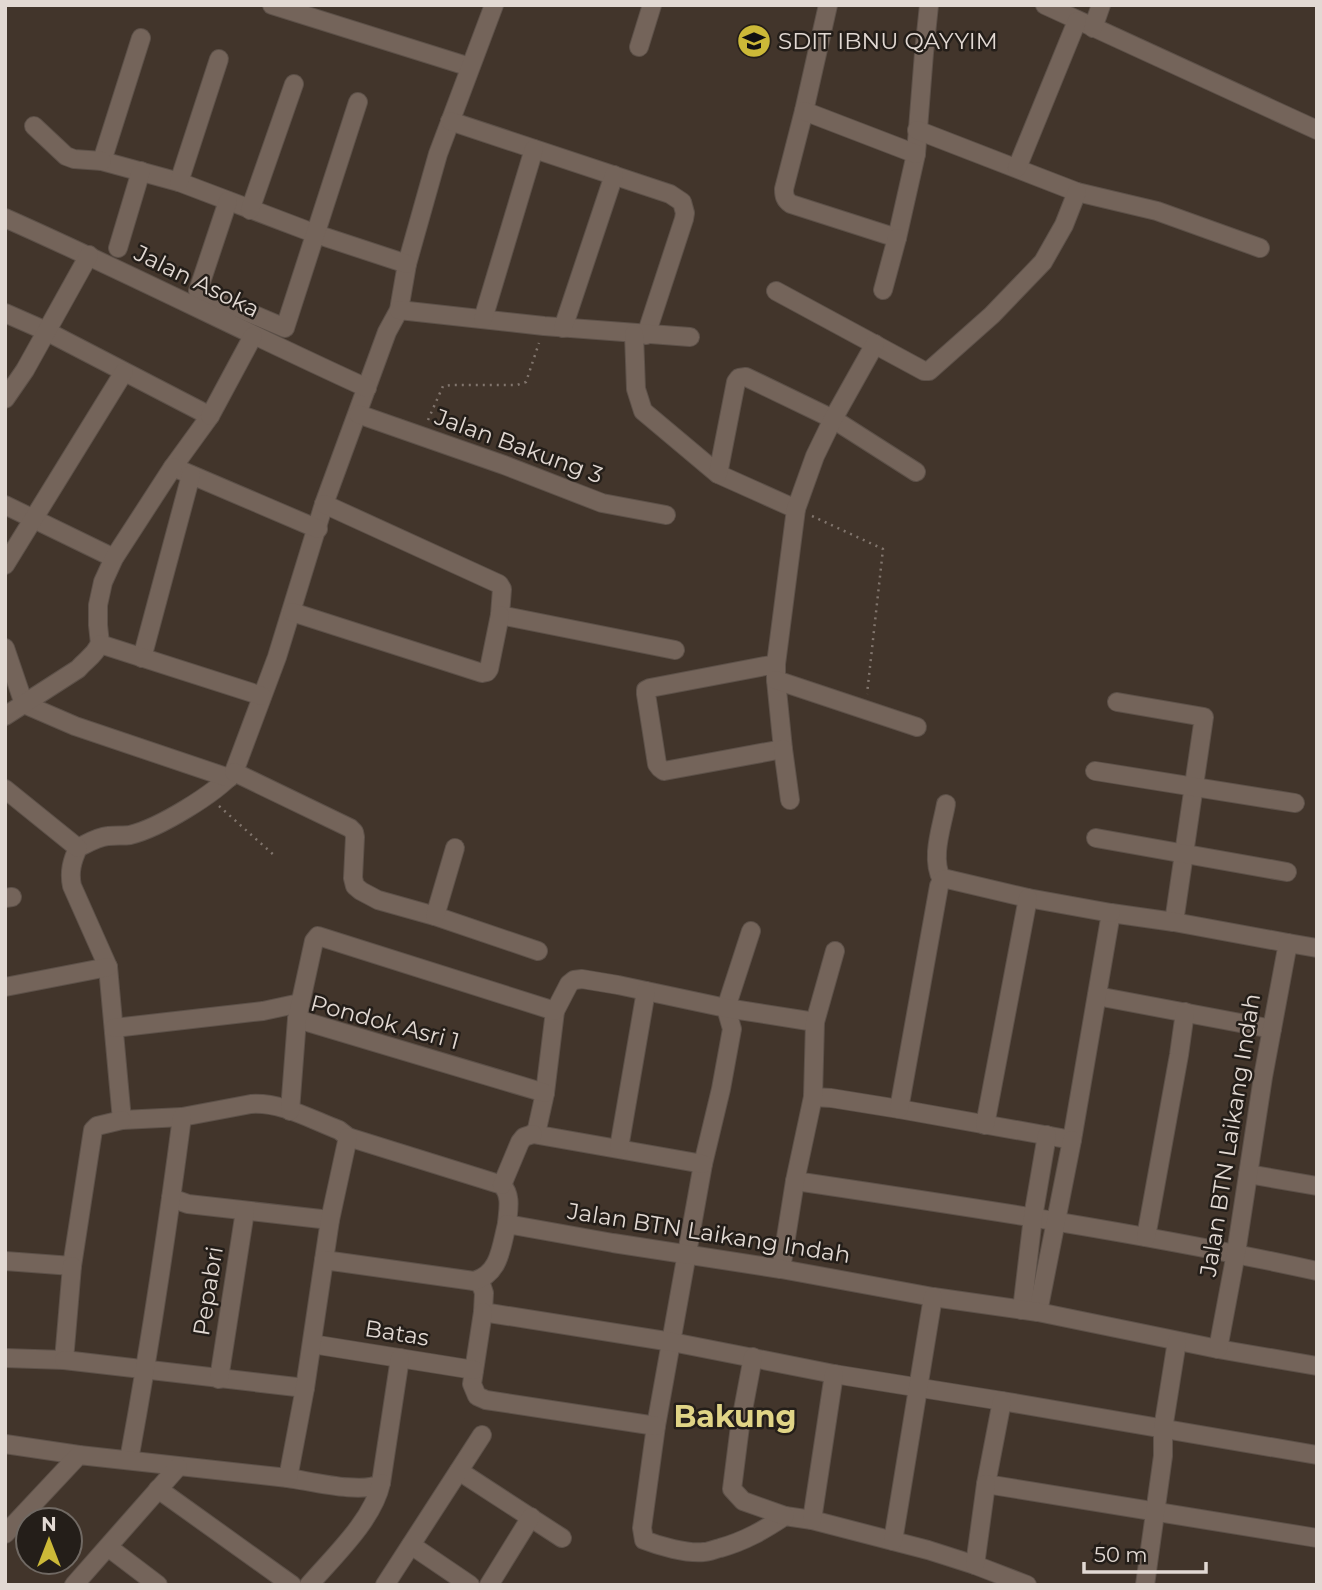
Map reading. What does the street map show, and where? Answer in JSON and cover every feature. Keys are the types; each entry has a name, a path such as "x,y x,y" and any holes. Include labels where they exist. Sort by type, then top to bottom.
{"street":[{"path":"272,5 470,67"},
{"path":"122,1120 108,967 72,886 71,866 78,848 98,838 147,830 169,820 232,775 292,612 324,504 387,332 399,310 407,264 438,154 494,5"},
{"path":"639,47 652,5"},
{"path":"828,5 784,189 786,200 791,204 897,238"},
{"path":"883,290 916,154 929,5"},
{"path":"1045,5 1317,130"},
{"path":"1017,168 1085,25 1101,5"},
{"path":"102,161 141,38"},
{"path":"179,182 219,59"},
{"path":"250,210 294,85"},
{"path":"228,201 198,291 285,328 358,102"},
{"path":"804,111 916,154"},
{"path":"450,121 670,194 682,202 684,219 640,334 636,389 643,411 718,474 796,509"},
{"path":"34,125 66,156 74,159 102,161 179,182 316,234 407,264"},
{"path":"917,130 1077,192 1157,211 1260,248"},
{"path":"483,319 534,149"},
{"path":"118,248 141,171"},
{"path":"563,328 614,175"},
{"path":"776,291 924,371 934,367 992,314 1043,261 1064,225 1077,192"},
{"name":"Jalan Asoka","path":"5,218 89,255 253,336 367,388"},
{"path":"5,399 89,255"},
{"path":"399,310 544,327 690,337"},
{"path":"5,313 46,331 211,416"},
{"path":"5,716 94,656 100,644 98,605 103,582 114,558 173,467 211,416 253,336"},
{"path":"790,800 776,672 796,509 815,456 876,344"},
{"path":"5,565 124,372"},
{"path":"718,474 736,382 742,377 750,378 833,419 916,472"},
{"name":"Jalan Bakung 3","path":"358,414 504,465 602,503 666,515"},
{"path":"173,467 318,529"},
{"path":"142,658 191,475"},
{"path":"292,612 482,673 489,669 500,615 502,589 499,584 324,504"},
{"path":"5,505 114,558"},
{"path":"500,615 675,650"},
{"path":"100,644 262,696"},
{"path":"5,648 24,704 75,726 232,775 349,828 355,837 353,878 355,886 361,891 378,900 538,951"},
{"path":"783,749 664,771 657,764 646,690 776,672 866,710 917,727"},
{"path":"1117,702 1204,717 1174,922"},
{"path":"1095,771 1295,803"},
{"path":"5,789 78,848"},
{"path":"899,1108 942,880 937,851 946,804"},
{"path":"1096,838 1287,872"},
{"path":"435,916 455,848"},
{"path":"942,880 1028,898 1317,948"},
{"path":"985,1125 1028,898"},
{"path":"1030,1311 1057,1221 1111,913"},
{"path":"751,931 726,1008 732,1029 703,1164 656,1426 642,1528 644,1540 653,1544 703,1553 755,1536 785,1516"},
{"path":"114,1028 262,1011 298,1011 314,941 318,936 555,1011"},
{"name":"Jalan BTN Laikang Indah","path":"507,1224 933,1297 1030,1311 1219,1349 1288,943"},
{"path":"780,1269 813,1097 816,1022 835,951"},
{"path":"5,987 108,967"},
{"path":"533,1133 537,1129 545,1093 555,1011 569,984 574,980 601,982 726,1008 816,1022"},
{"path":"619,1148 646,991"},
{"path":"1097,996 1272,1029"},
{"name":"Pondok Asri 1","path":"290,1111 298,1011 545,1093"},
{"path":"1146,1237 1185,1012"},
{"path":"813,1097 899,1108 1072,1140"},
{"path":"64,1360 72,1266 93,1130 97,1126 122,1120 181,1117 263,1103 340,1130 348,1137 502,1185 509,1199 507,1224 493,1269 483,1279 474,1282"},
{"path":"129,1460 146,1370 172,1198 181,1117"},
{"path":"502,1185 520,1142 524,1136 533,1133 703,1164"},
{"path":"1030,1311 1033,1217 1047,1135"},
{"path":"288,1478 305,1388 330,1220 348,1137"},
{"path":"1248,1174 1317,1186"},
{"path":"795,1181 1057,1221 1317,1270"},
{"path":"172,1198 188,1204 330,1220"},
{"name":"Pepabri","path":"219,1379 245,1211"},
{"path":"324,1260 481,1284 483,1312 472,1384 481,1399 656,1426"},
{"path":"5,1261 72,1266"},
{"path":"893,1541 933,1297"},
{"path":"483,1312 672,1342 834,1374 1317,1455"},
{"path":"1145,1585 1163,1456 1163,1429 1177,1341"},
{"name":"Batas","path":"312,1344 474,1370"},
{"path":"1219,1349 1317,1366"},
{"path":"753,1357 732,1489 743,1501 785,1516 812,1520 928,1550 1027,1585"},
{"path":"5,1358 64,1360 305,1388"},
{"path":"309,1585 369,1514 377,1498 400,1358"},
{"path":"812,1520 834,1374"},
{"path":"975,1565 986,1484 1002,1401"},
{"path":"385,1585 482,1435"},
{"path":"5,1444 360,1489 381,1483"},
{"path":"5,1534 79,1455"},
{"path":"74,1585 178,1467"},
{"path":"459,1471 562,1538"},
{"path":"986,1484 1317,1538"},
{"path":"158,1489 292,1585"},
{"path":"489,1585 531,1517"},
{"path":"411,1545 470,1585"},
{"path":"108,1547 158,1585"}],"path":[{"path":"421,436 443,386 517,385 526,382 544,327"},
{"path":"796,509 883,549 866,710"},
{"path":"206,795 275,856"}],"place":[{"name":"SDIT IBNU QAYYIM","path":"754,41"}],"district":[{"name":"Bakung","path":"735,1416"}]}
